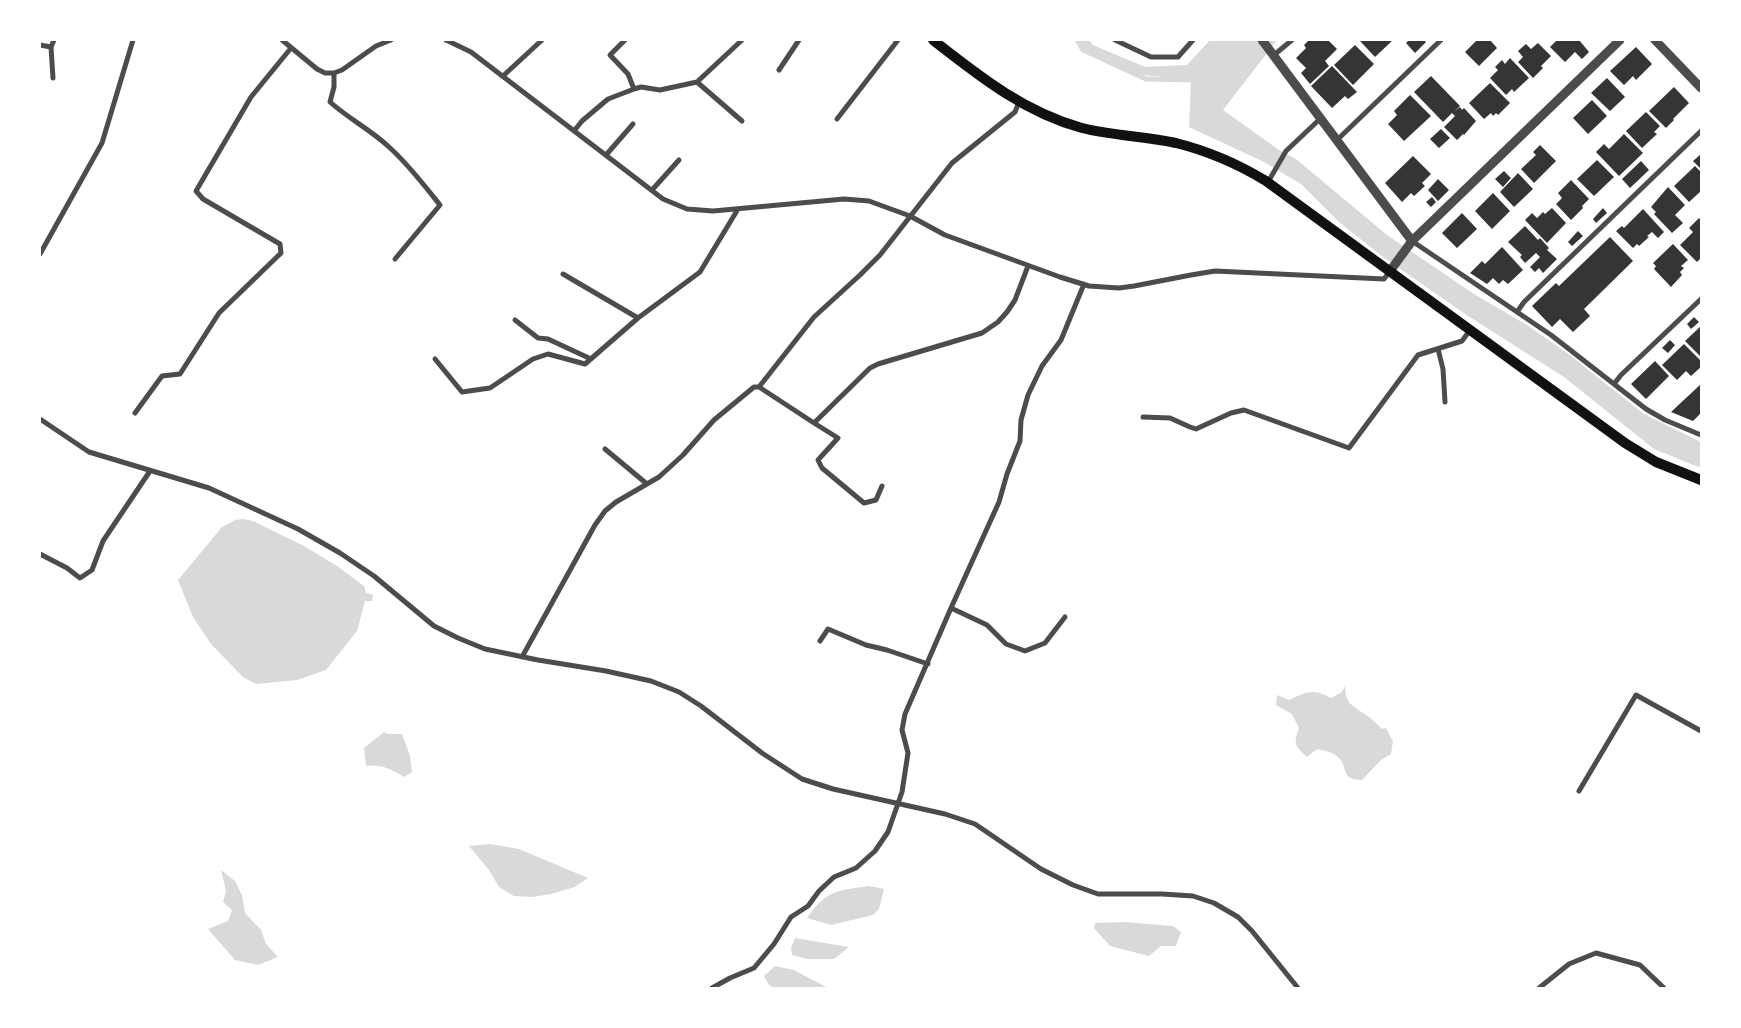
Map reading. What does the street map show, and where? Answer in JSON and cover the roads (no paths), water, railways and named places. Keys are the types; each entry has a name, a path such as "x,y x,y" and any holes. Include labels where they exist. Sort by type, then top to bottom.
{"main road":[{"path":"933,40 997,88 1051,117 1103,133 1155,140 1194,148 1231,162 1267,182 1625,443 1656,462 1701,480"}],"street":[{"path":"53,78 51,47 54,40"},
{"path":"40,254 102,143 133,40"},
{"path":"282,40 317,69 325,73 334,73 342,70 376,46 391,40"},
{"path":"446,40 471,52 652,190 675,205 712,211 857,199 882,205 910,216 945,235 1028,266 1084,284 1104,287 1134,286 1214,271 1384,279 1412,240 1620,40"},
{"path":"503,76 542,40"},
{"path":"625,40 610,55 628,74 634,89"},
{"path":"574,131 608,99 641,87 660,90 696,82 742,40"},
{"path":"779,70 799,40"},
{"path":"837,119 898,40"},
{"path":"1115,40 1151,57 1178,57 1193,40"},
{"path":"1262,40 1412,240 1566,345 1637,403 1655,415 1701,435"},
{"path":"1272,52 1292,40"},
{"path":"1338,140 1441,40"},
{"path":"1655,40 1701,88"},
{"path":"40,44 51,47"},
{"path":"135,412 162,376 180,374 219,313 281,252 280,244 203,199 196,191 251,97 291,48"},
{"path":"334,73 334,87 330,102 388,146 412,170 440,205 394,259"},
{"path":"696,82 742,121"},
{"path":"759,387 814,317 880,255 952,163 1015,112 1020,102"},
{"path":"1267,182 1275,172 1286,151 1321,118"},
{"path":"606,155 633,124"},
{"path":"1517,312 1524,302 1701,131"},
{"path":"652,190 679,160"},
{"path":"434,359 462,392 490,388 533,359 548,354 585,364 638,318 700,272 738,209"},
{"path":"814,424 870,368 982,333 998,322 1015,300 1028,266"},
{"path":"562,274 638,318"},
{"path":"712,988 754,968 774,944 791,917 808,906 819,891 834,877 856,868 874,851 888,832 902,792 908,752 902,730 905,714 999,502 1007,474 1020,441 1021,420 1028,395 1042,366 1061,340 1084,284"},
{"path":"1614,384 1701,299"},
{"path":"515,320 538,338 548,339 591,359"},
{"path":"1143,417 1170,418 1190,428 1196,428 1231,413 1244,410 1349,448 1418,355 1462,341 1470,330"},
{"path":"1438,349 1444,369 1445,402"},
{"path":"522,657 595,525 605,511 659,478 714,420 754,387 759,387 838,438 818,460 822,468 864,503 876,500 882,486"},
{"path":"40,418 89,452 210,488 298,529 340,553 374,576 434,626 485,649 606,671 651,681 679,692 701,706 762,753 802,779 833,789 944,814 975,824 1041,869 1073,885 1098,894 1193,896 1214,903 1238,917 1252,931 1298,988"},
{"path":"605,449 647,484"},
{"path":"40,554 67,568 80,578 92,570 103,541 150,471"},
{"path":"951,608 986,625 1006,644 1025,651 1044,643 1065,617"},
{"path":"820,641 828,629 866,645 928,664"},
{"path":"1579,791 1636,695 1701,731"},
{"path":"1540,988 1569,964 1596,953 1640,965 1664,988"}],"waterway":[{"path":"1077,40 1083,50 1146,79 1197,80"}]}
